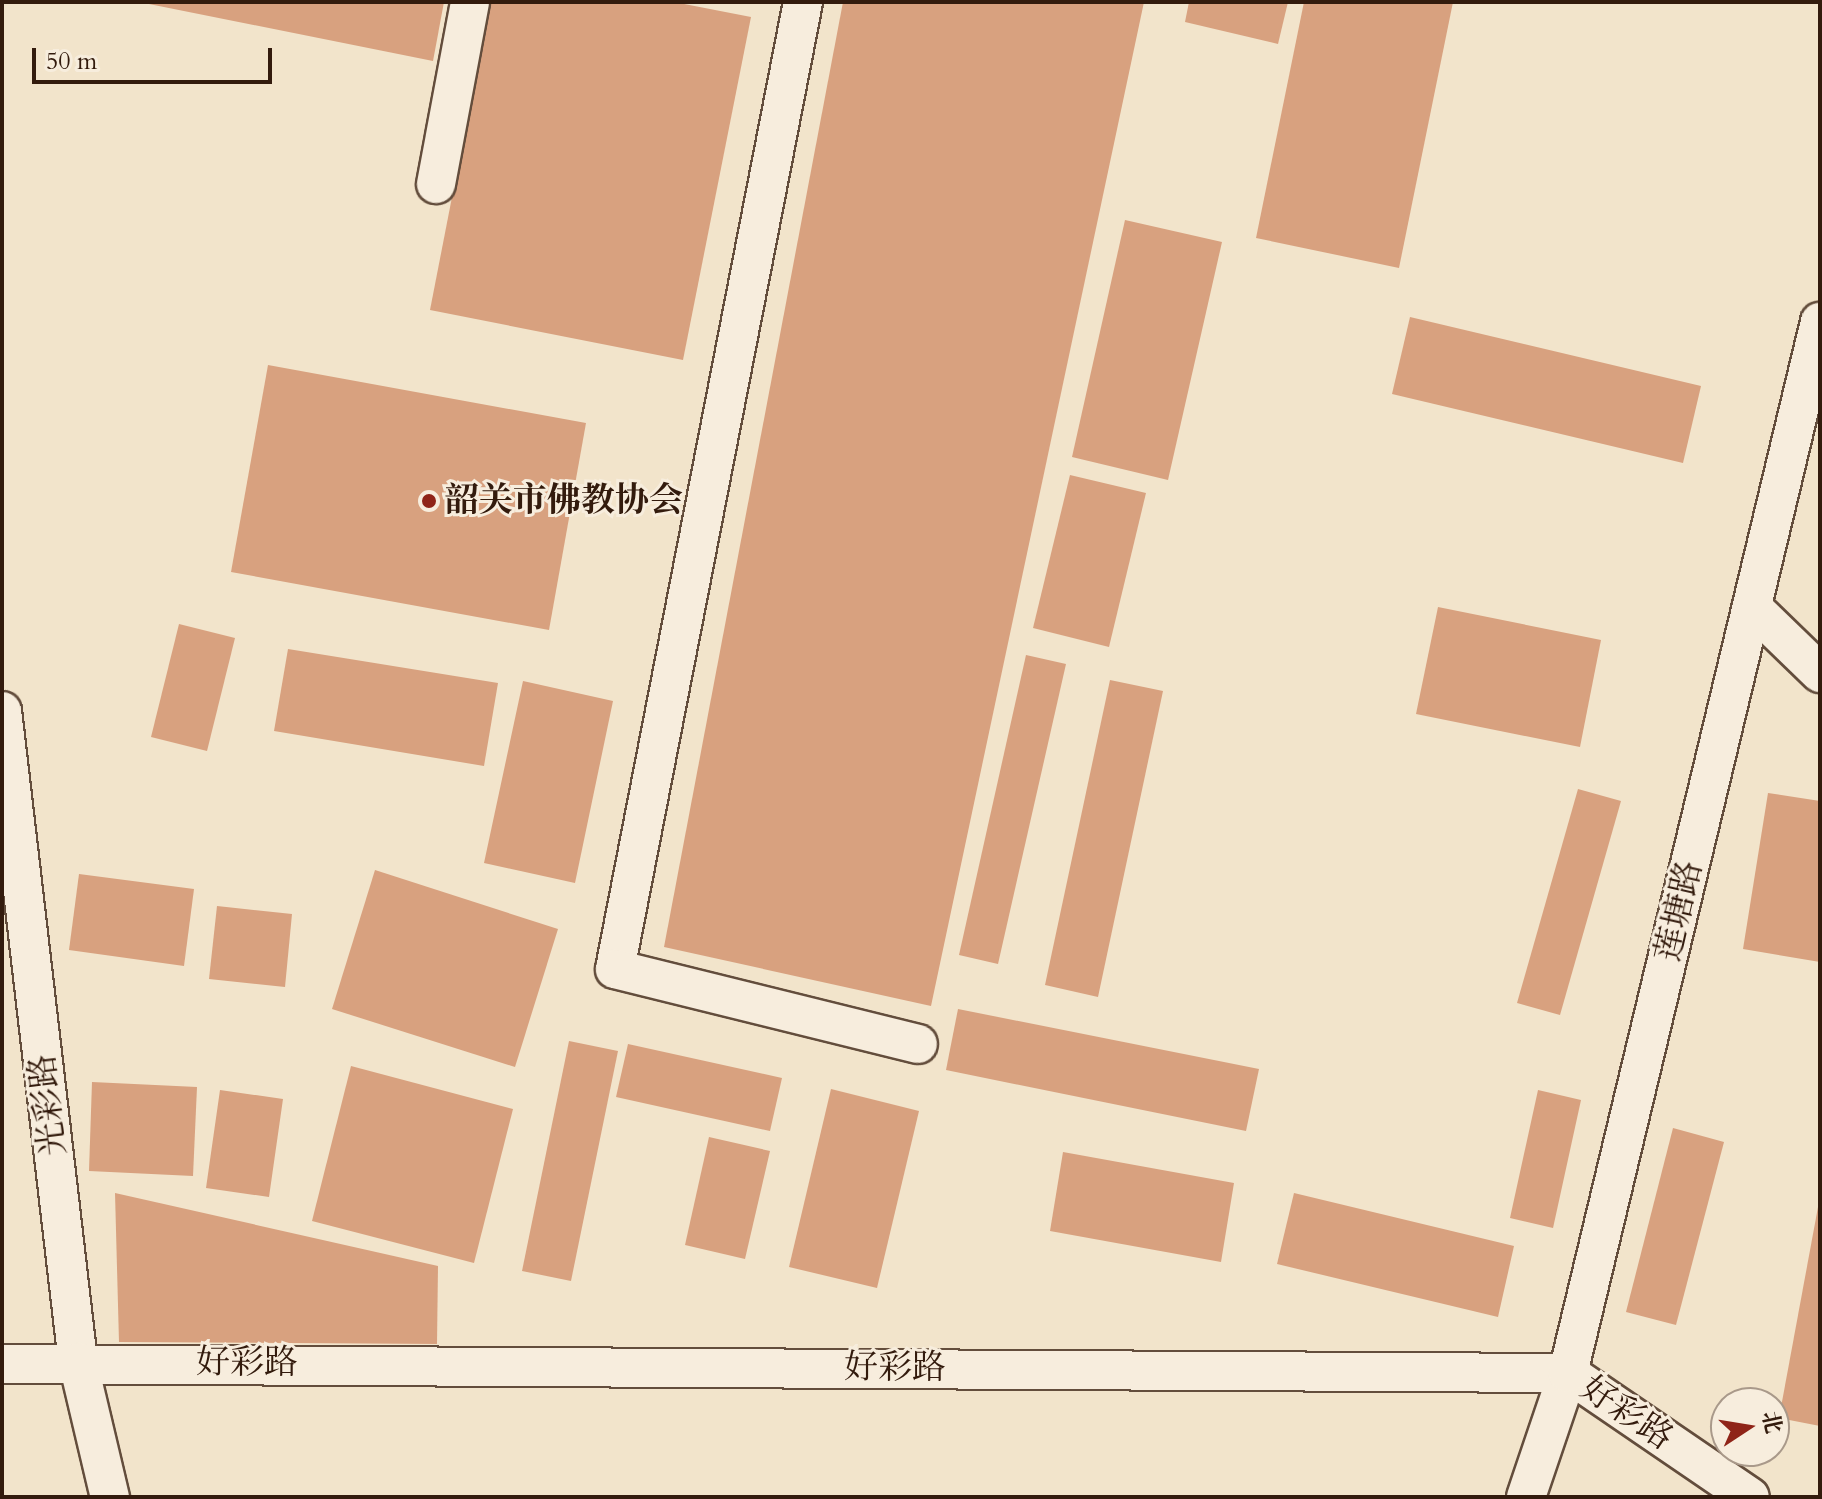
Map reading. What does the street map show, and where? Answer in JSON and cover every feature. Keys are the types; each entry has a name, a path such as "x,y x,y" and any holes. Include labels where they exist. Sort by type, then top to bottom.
{"street":[{"path":"436,184 470,2"},
{"path":"803,2 615,969 918,1044"},
{"name":"莲塘路","path":"1526,1497 1568,1373 1819,335"},
{"path":"1752,607 1820,673"},
{"name":"光彩路","path":"2,711 78,1362 110,1497"},
{"name":"好彩路","path":"2,1364 78,1362 1568,1373 1750,1497"}],"building":[{"path":"139,2 444,2 433,61"},
{"path":"490,2 674,2 751,17 683,360 430,310"},
{"path":"843,2 1144,2 931,1006 664,947"},
{"path":"1189,2 1288,2 1278,44 1185,22"},
{"path":"1304,2 1453,2 1399,268 1256,238"},
{"path":"1125,220 1222,242 1168,480 1072,457"},
{"path":"1410,317 1701,386 1683,463 1392,394"},
{"path":"268,365 586,423 549,630 231,572"},
{"path":"1070,475 1146,493 1109,647 1033,628"},
{"path":"1438,607 1601,640 1580,747 1416,714"},
{"path":"179,624 235,638 207,751 151,737"},
{"path":"288,649 498,683 484,766 274,731"},
{"path":"1026,655 1066,664 998,964 959,955"},
{"path":"1110,680 1163,691 1098,997 1045,985"},
{"path":"523,681 613,701 575,883 484,863"},
{"path":"1578,789 1621,801 1560,1015 1517,1003"},
{"path":"1768,793 1820,801 1820,962 1743,949"},
{"path":"375,870 558,929 515,1067 332,1009"},
{"path":"79,874 194,889 184,966 69,950"},
{"path":"217,906 292,914 285,987 209,979"},
{"path":"958,1009 1259,1069 1246,1131 946,1070"},
{"path":"569,1041 618,1051 571,1281 522,1271"},
{"path":"628,1044 782,1078 770,1131 616,1097"},
{"path":"351,1066 513,1109 474,1263 312,1221"},
{"path":"92,1082 197,1087 193,1176 89,1171"},
{"path":"831,1089 919,1111 877,1288 789,1267"},
{"path":"220,1090 283,1099 269,1197 206,1188"},
{"path":"1538,1090 1581,1100 1553,1228 1510,1218"},
{"path":"1673,1128 1724,1142 1676,1325 1626,1312"},
{"path":"709,1137 770,1151 745,1259 685,1245"},
{"path":"1063,1152 1234,1183 1221,1262 1050,1231"},
{"path":"115,1193 438,1266 437,1344 119,1342"},
{"path":"1294,1193 1514,1246 1498,1317 1277,1264"},
{"path":"1820,1207 1820,1426 1790,1420 1790,1387 1785,1387"}],"place":[{"name":"韶关市佛教协会","path":"429,501"}]}
